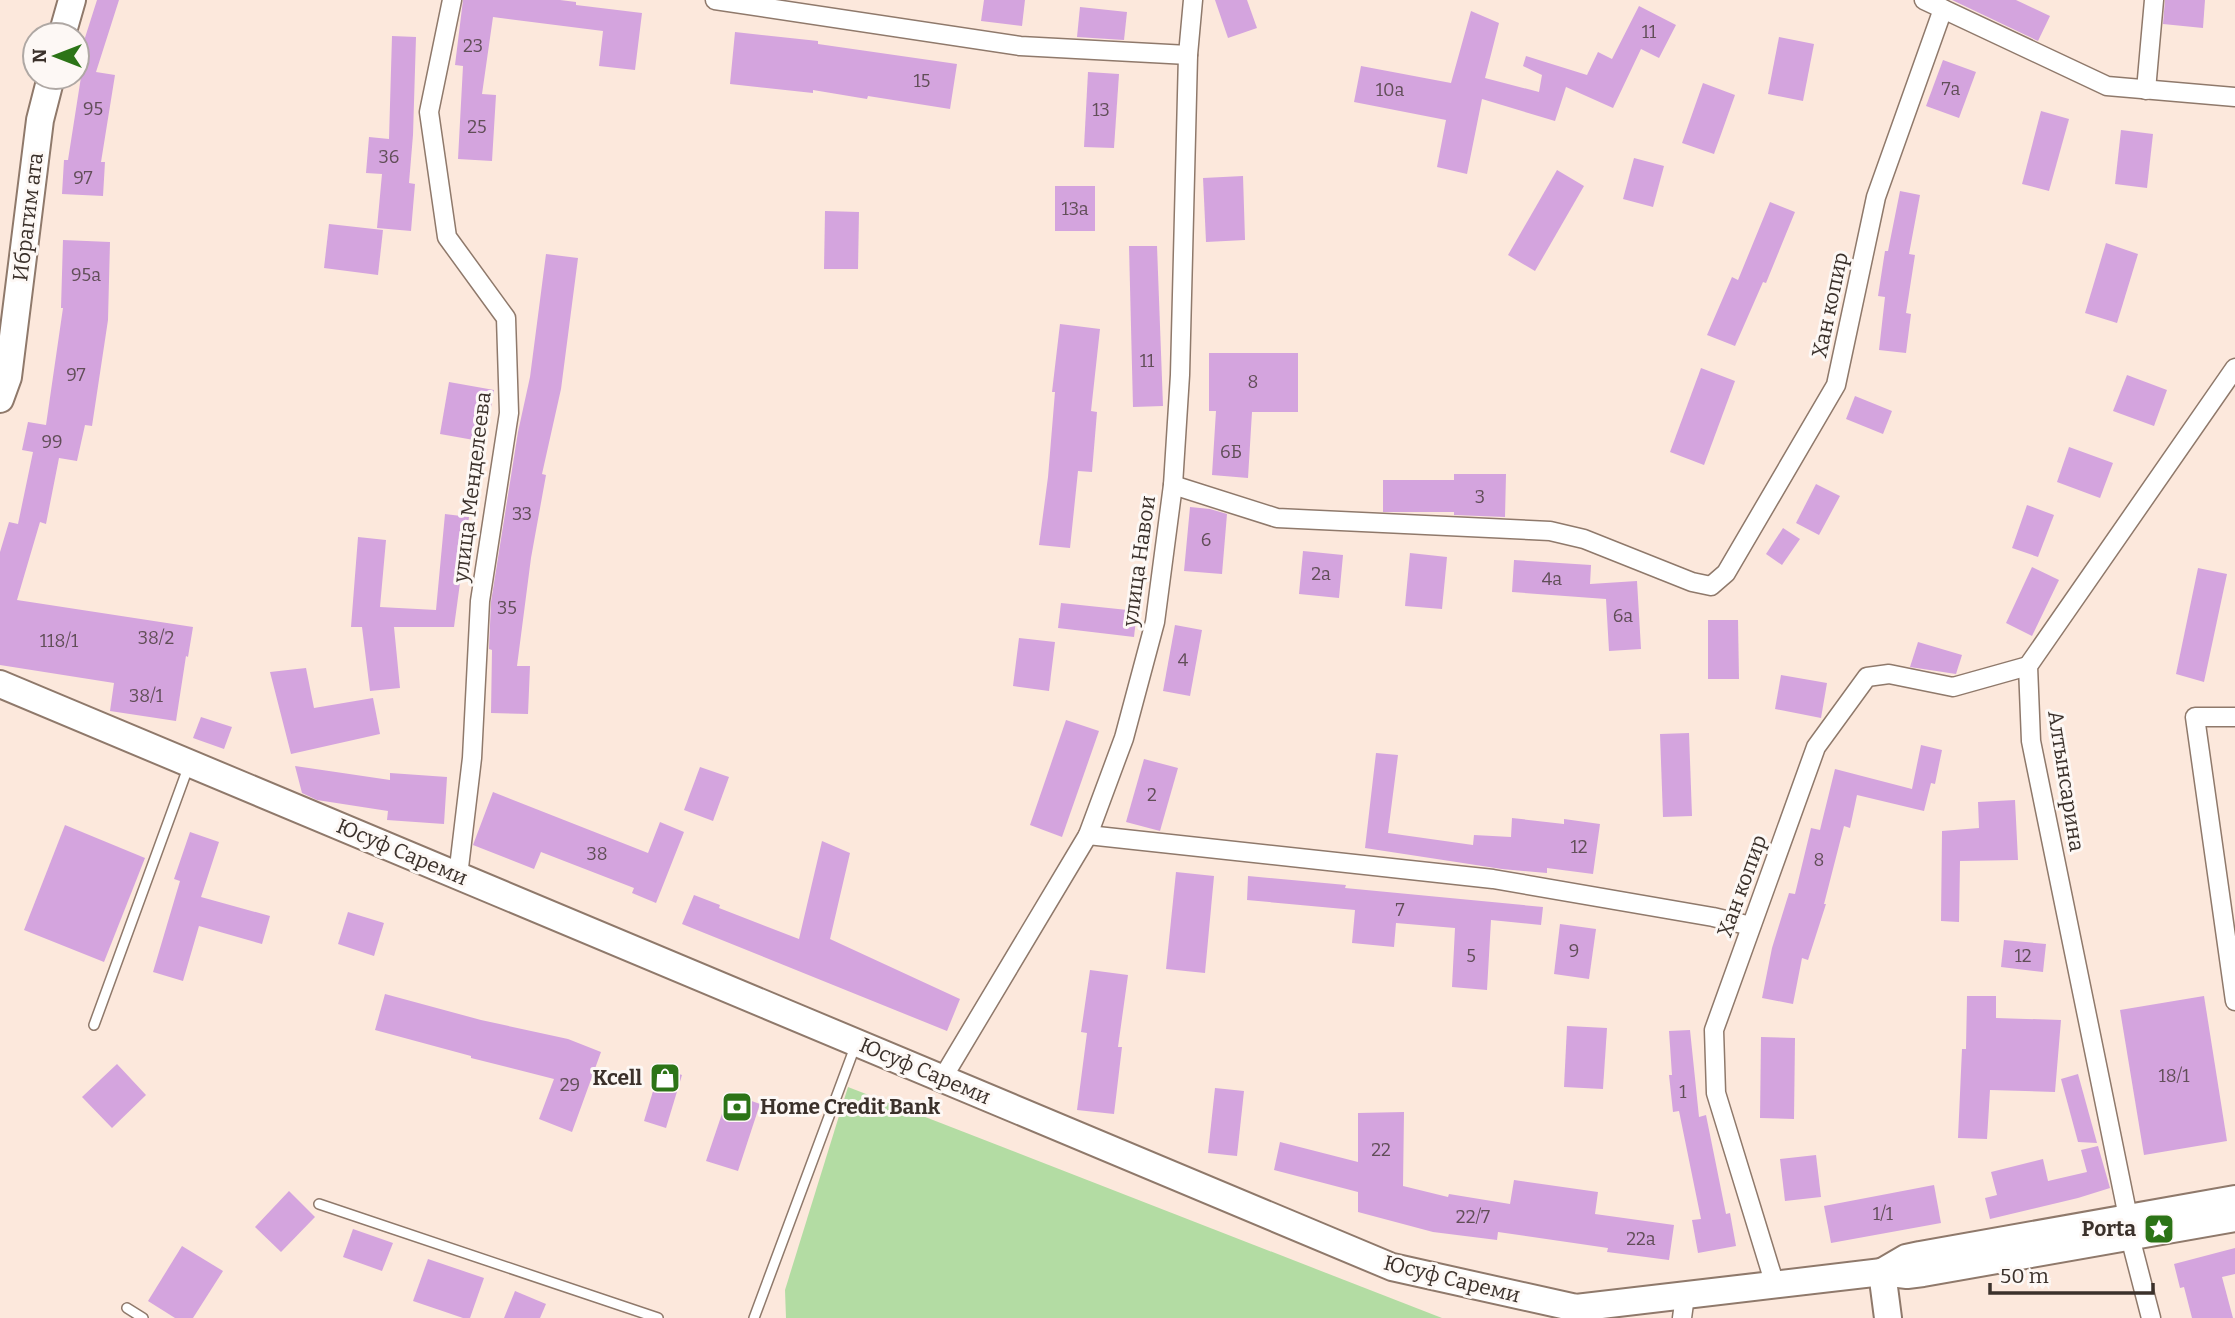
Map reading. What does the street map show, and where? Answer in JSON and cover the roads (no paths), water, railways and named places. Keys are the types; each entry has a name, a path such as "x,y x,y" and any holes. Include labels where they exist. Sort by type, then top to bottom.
{"main road":[{"path":"66,21 72,0"},
{"name":"Ибрагим ата","path":"0,399 8,377 40,120 47,91"},
{"name":"Юсуф Сареми","path":"0,684 1392,1267 1557,1312 1576,1308 1684,1307 1775,1285 1882,1272 1906,1258 1920,1255 2129,1227 2235,1218"},
{"name":"Юсуф Сареми","path":"2129,1227 2235,1199"},
{"path":"1882,1272 1888,1318"}],"street":[{"name":"улица Менделеева","path":"452,0 429,112 447,237 506,318 509,413 480,601 472,758 458,876"},
{"path":"715,0 1020,46 1188,55"},
{"name":"улица Навои","path":"942,1079 1088,835 1124,738 1155,622 1173,485 1180,376 1188,55 1193,0"},
{"path":"1924,0 2107,86 2235,97"},
{"path":"2146,90 2154,0"},
{"name":"Хан копир","path":"1173,485 1276,518 1550,531 1584,539 1692,582 1711,586 1727,573 1836,385 1876,197 1944,9"},
{"path":"2028,666 2235,368"},
{"name":"Хан копир","path":"1775,1285 1716,1093 1714,1030 1816,747 1867,677 1889,674 1953,687 2028,666"},
{"name":"Алтынсарина","path":"2028,666 2031,741 2129,1227 2151,1318"},
{"path":"2235,717 2195,717 2235,1001"},
{"path":"1088,835 1493,879 1751,926"}],"lane":[{"path":"94,1025 190,763"},
{"path":"754,1318 857,1043"},
{"path":"319,1204 658,1318"},
{"path":"127,1308 143,1318"}],"place":[{"name":"Kcell","path":"665,1078"},
{"name":"Home Credit Bank","path":"737,1107"},
{"name":"Porta","path":"2159,1229"}]}
